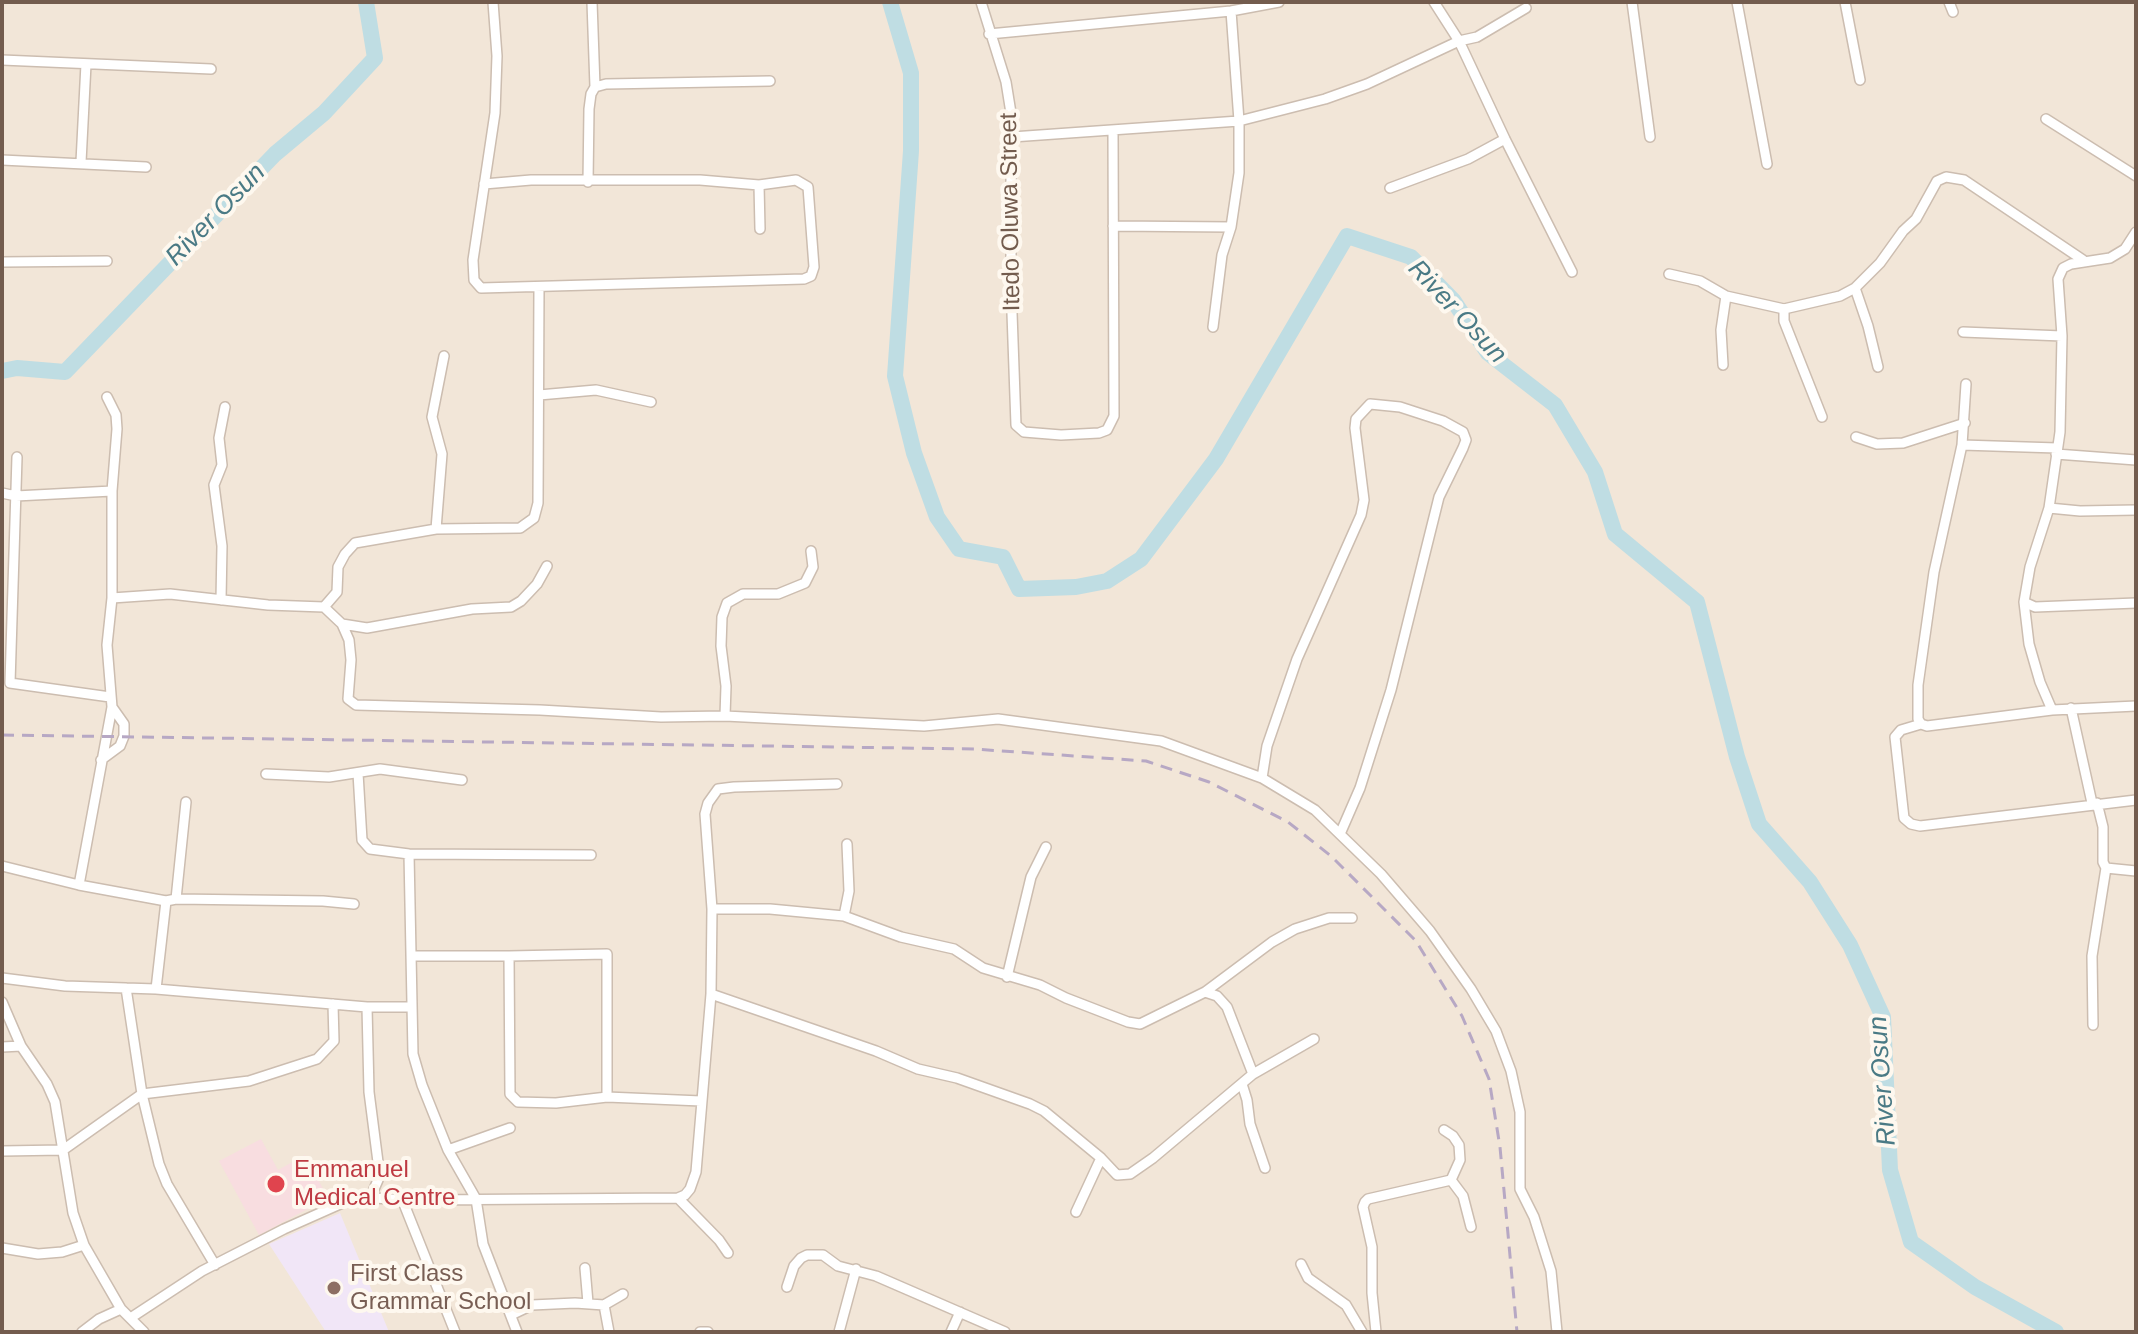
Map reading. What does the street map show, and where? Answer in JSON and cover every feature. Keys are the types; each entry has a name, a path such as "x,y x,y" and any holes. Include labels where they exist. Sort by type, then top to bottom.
{"street":[{"path":"484,184 531,180 700,180 759,185 796,180 808,187 814,267 811,276 804,279 481,288 474,280 474,251 484,184 495,113 497,56 493,2"},
{"path":"588,182 589,109 595,87 592,2"},
{"name":"Itedo Oluwa Street","path":"981,2 1006,82 1012,137 1011,285 1016,425 1024,432 1061,435 1099,433 1111,425 1114,416 1116,343 1113,226"},
{"path":"989,34 1231,11 1279,2"},
{"path":"1434,2 1459,41 1572,272"},
{"path":"1632,2 1650,137"},
{"path":"1737,2 1767,164"},
{"path":"1845,2 1860,80"},
{"path":"1012,137 1239,121 1325,99 1367,84 1459,41 1477,37 1526,8"},
{"path":"1213,327 1222,255 1231,227 1239,173 1239,121 1231,11"},
{"path":"2,60 211,69"},
{"path":"81,162 86,64"},
{"path":"595,87 606,84 770,81"},
{"path":"2046,119 2136,176"},
{"path":"1113,131 1113,226 1231,227"},
{"path":"1390,188 1468,159 1505,139"},
{"path":"2,160 146,167"},
{"path":"1669,274 1700,281 1726,296 1784,309 1840,296 1855,288 1916,219 1937,181 1946,177 1964,180 2083,260"},
{"path":"759,185 760,229"},
{"path":"2052,710 2029,644 2024,602 2030,567 2049,508 2060,432 2060,273 2063,268 2083,260 2110,258 2125,249 2136,232"},
{"path":"2125,249 2136,250"},
{"path":"2,262 107,261"},
{"path":"324,607 337,592 338,567 355,543 436,529 520,528 534,518 538,503 539,287"},
{"path":"1855,288 1878,367"},
{"path":"1723,365 1721,339 1726,296"},
{"path":"1784,309 1784,321 1822,417"},
{"path":"1963,332 2062,336"},
{"path":"436,529 442,454 432,417 444,356"},
{"path":"1921,724 1918,719 1918,685 1934,572 1962,445 1966,384"},
{"path":"539,395 596,390 651,402"},
{"path":"79,885 111,702 107,645 112,598 112,491 117,429 116,415 107,397"},
{"path":"1262,778 1267,746 1297,659 1361,515 1364,500 1356,419 1370,404 1400,407 1443,421 1463,432 1466,440 1439,497 1391,690 1360,788 1340,834"},
{"path":"221,600 222,546 214,485 222,465 219,438 225,407"},
{"path":"1856,437 1877,444 1903,443 1965,423"},
{"path":"1962,445 2136,460"},
{"path":"17,457 7,595 6,684 111,702 124,724 124,736 120,746 101,760"},
{"path":"2,493 16,496 112,491"},
{"path":"2049,508 2136,510"},
{"path":"725,716 726,686 721,646 722,617 727,603 743,594 778,594 805,583 813,567 811,551"},
{"path":"342,624 367,628 472,609 511,607 537,584 547,566"},
{"path":"112,598 170,594 268,605 324,607 342,624 349,640 348,699 356,705 661,717 725,716 924,726 998,719 1161,741 1262,778 1315,810 1381,874 1430,931 1496,1031 1511,1071 1520,1112 1520,1189 1534,1217 1551,1271 1557,1332"},
{"path":"2024,602 2035,607 2136,603"},
{"path":"2136,706 2071,708 1949,724 1921,724 1901,730 1895,737 1904,818 1911,824 1920,826 2136,800"},
{"path":"2071,708 2103,827 2103,862 2106,868 2092,956 2093,1025"},
{"path":"266,774 329,777 380,769 462,780"},
{"path":"358,773 362,840 365,846 409,854 591,855"},
{"path":"132,1317 215,1265 341,1202 371,1196 476,1199 678,1198 685,1195 696,1172 711,994 712,909 705,814 708,803 718,789 837,784"},
{"path":"156,989 186,802"},
{"path":"844,916 849,891 847,844"},
{"path":"1007,977 1031,877 1046,847"},
{"path":"409,854 413,1054 448,1150 476,1199 483,1244 517,1332"},
{"path":"2,866 79,885 171,900 354,904"},
{"path":"2106,868 2136,871"},
{"path":"712,909 770,909 844,916 901,937 954,949 983,968 1040,985 1066,998 1140,1024 1205,992 1272,942 1295,929 1329,918 1352,918"},
{"path":"412,956 607,954 607,1097"},
{"path":"509,956 512,1099 524,1103 607,1097 701,1101"},
{"path":"2,978 65,986 156,989 367,1007 410,1007"},
{"path":"126,988 142,1094 159,1164 167,1184 215,1265"},
{"path":"1205,992 1217,996 1227,1007 1253,1074"},
{"path":"711,994 876,1051 918,1069 957,1078 1030,1104 1044,1111 1117,1175 1130,1174 1253,1074 1314,1039"},
{"path":"2,1002 21,1046 47,1084 55,1102 73,1213 84,1245 121,1309 144,1332"},
{"path":"2,1151 63,1150 142,1094 249,1081 317,1059 334,1041 333,1004"},
{"path":"367,1007 370,1107 378,1162 378,1180 371,1196"},
{"path":"2,1047 21,1046"},
{"path":"1242,1084 1250,1124 1265,1168"},
{"path":"448,1150 510,1128"},
{"path":"1444,1130 1459,1145 1460,1160 1451,1180"},
{"path":"1076,1212 1101,1158"},
{"path":"1451,1180 1463,1196 1471,1227"},
{"path":"1376,1332 1372,1247 1363,1207 1365,1202 1451,1180"},
{"path":"678,1198 728,1253"},
{"path":"402,1199 455,1332"},
{"path":"2,1248 38,1254 62,1252 84,1245"},
{"path":"787,1287 794,1266 801,1258 823,1255 838,1266 856,1269 1005,1332"},
{"path":"1301,1264 1308,1278 1346,1305 1362,1332"},
{"path":"585,1268 588,1303"},
{"path":"839,1332 856,1269"},
{"path":"511,1315 532,1305 604,1305 623,1294"},
{"path":"604,1305 609,1332"},
{"path":"82,1332 99,1319 121,1309"},
{"path":"951,1332 960,1312"},
{"path":"700,1332 708,1332"}],"shaded area":[{"path":"2,2 2136,2 2136,1332 2,1332"},
{"name":"Emmanuel Medical Centre","path":"261,1139 278,1170 305,1155 328,1198 259,1235 219,1161"},
{"name":"First Class Grammar School","path":"340,1213 389,1332 326,1332 269,1244"}],"waterway":[{"name":"River Osun","path":"2,371 17,368 65,372 275,154 324,113 375,58 366,2"},
{"name":"River Osun","path":"890,2 911,73 911,151 895,376 914,453 937,517 959,549 1003,557 1019,589 1076,587 1107,581 1141,559 1216,459 1347,236 1411,257 1453,300 1488,353 1555,405 1595,472 1615,534 1697,602 1737,757 1759,824 1810,882 1850,945 1883,1017 1890,1170 1911,1242 1975,1287 2056,1332"}],"railway":[{"path":"2,735 974,749 1146,761 1209,782 1288,822 1331,856 1416,941 1462,1016 1489,1079 1500,1147 1517,1332"}],"place":[{"name":"Emmanuel Medical Centre","path":"276,1184"},
{"name":"First Class Grammar School","path":"334,1288"}]}
